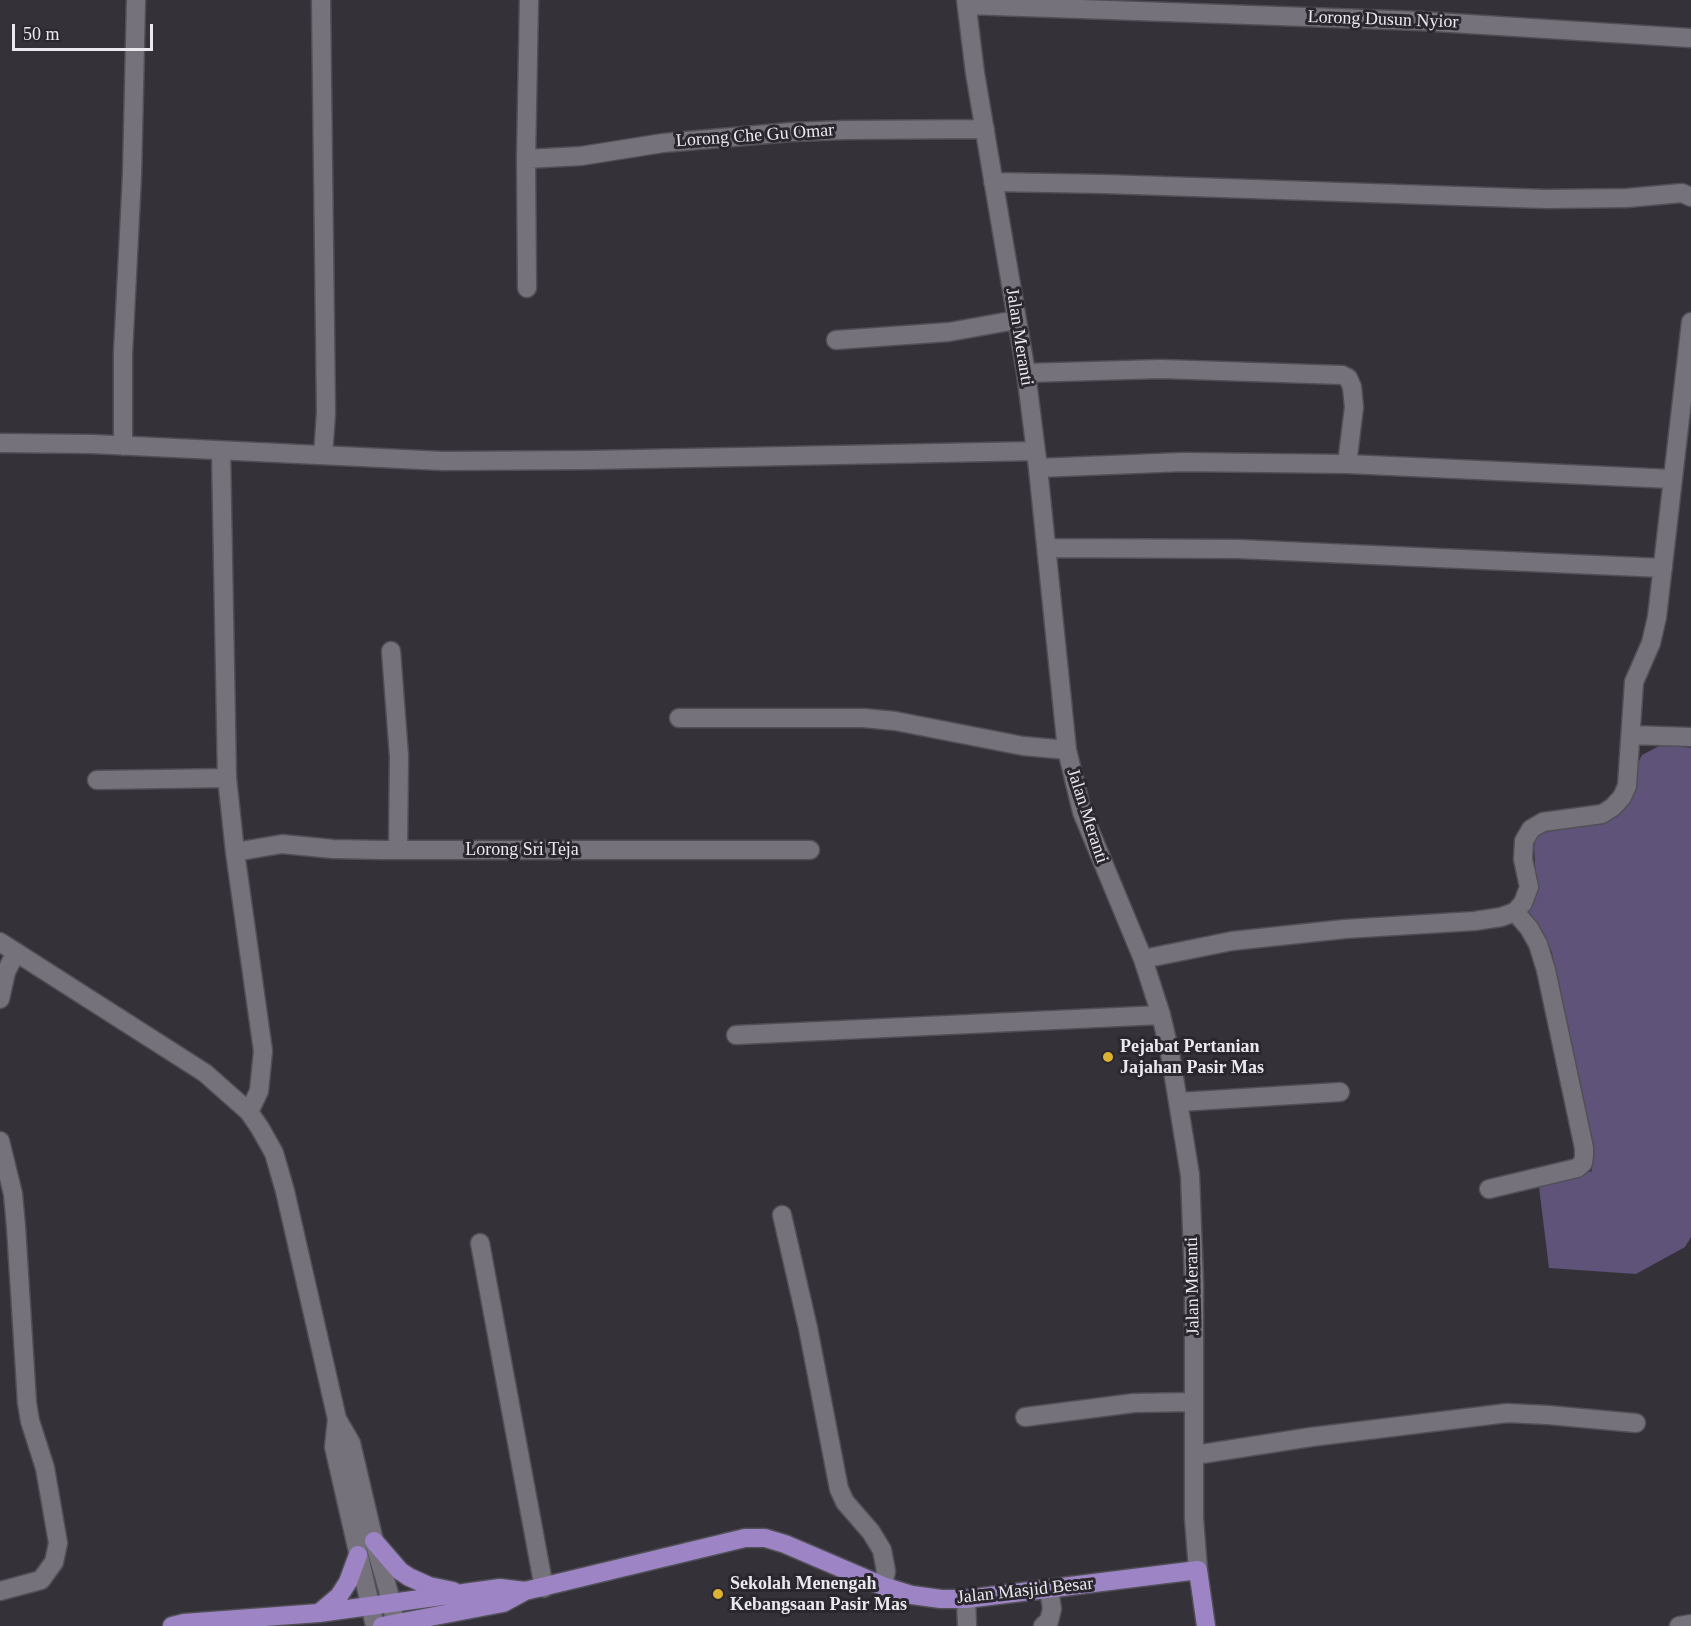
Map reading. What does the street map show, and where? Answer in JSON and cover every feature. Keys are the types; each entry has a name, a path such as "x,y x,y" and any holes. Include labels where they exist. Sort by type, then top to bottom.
{"main road":[{"name":"Jalan Masjid Besar","path":"525,1592 746,1538 765,1538 785,1544 883,1587 912,1595 941,1599 966,1599 1198,1570"},
{"path":"374,1541 400,1571 410,1577 429,1586 465,1594"},
{"path":"319,1613 339,1596 348,1582 358,1556"},
{"name":"Jalan Meranti","path":"1198,1570 1206,1626"},
{"path":"172,1626 184,1623 371,1607 500,1588 525,1592"},
{"path":"391,1625 445,1619 503,1603 525,1592"}],"street":[{"path":"123,446 123,353 132,175 136,0"},
{"path":"321,0 326,402 323,455"},
{"path":"527,288 526,159 529,0"},
{"name":"Lorong Dusun Nyior","path":"966,3 1420,21 1691,38"},
{"name":"Jalan Meranti","path":"966,3 993,182 1026,373 1047,548 1067,750 1082,812 1143,959 1161,1015 1179,1102 1190,1187 1194,1282 1194,1518 1198,1570"},
{"name":"Lorong Che Gu Omar","path":"526,159 561,158 663,143 791,132 985,129"},
{"path":"993,182 1546,199 1627,198 1683,193 1691,197"},
{"path":"836,340 949,332 1016,320"},
{"path":"1143,959 1232,940 1502,917 1515,912 1523,903 1529,887 1523,859 1524,841 1531,829 1543,822 1602,813 1613,807 1622,797 1627,786 1634,682 1651,643 1657,617 1679,471 1691,322"},
{"path":"1026,373 1161,369 1342,375 1348,378 1352,387 1354,407 1347,464"},
{"path":"0,443 54,442 443,460 1037,459 1679,471"},
{"path":"220,451 227,778 263,1051 259,1091 249,1112"},
{"path":"1047,548 1238,549 1663,568"},
{"path":"391,651 399,756 398,850"},
{"path":"679,718 864,718 1023,746 1067,750"},
{"path":"1631,735 1691,737"},
{"path":"97,780 227,778"},
{"name":"Lorong Sri Teja","path":"235,852 282,844 333,849 398,850 810,850"},
{"path":"1489,1189 1576,1168 1583,1163 1584,1156 1546,970 1538,944 1529,928 1515,912"},
{"path":"0,942 205,1072 249,1112 260,1128 274,1153 285,1191 337,1419 351,1443 374,1541 392,1604 391,1625"},
{"path":"0,999 6,972 16,952"},
{"path":"736,1035 1161,1015"},
{"path":"1179,1102 1340,1092"},
{"path":"0,1141 13,1194 27,1403 30,1421 45,1468 58,1543 54,1563 41,1580 0,1592"},
{"path":"782,1215 808,1328 839,1489 845,1502 872,1532 882,1550 886,1570 883,1587"},
{"path":"480,1243 543,1588"},
{"path":"1025,1417 1134,1402 1193,1402"},
{"path":"1195,1455 1311,1437 1507,1413 1636,1423"},
{"path":"337,1419 334,1447 375,1626"},
{"path":"1043,1626 1049,1621 1052,1609 1049,1589"},
{"path":"966,1599 967,1626"},
{"path":"1679,1626 1691,1624"}],"shaded area":[{"path":"1663,744 1691,748 1691,1237 1685,1247 1636,1274 1549,1268 1539,1187 1592,1171 1552,952 1526,912 1531,908 1536,881 1534,846 1537,834 1551,827 1615,818 1622,810 1634,771 1642,755"}],"place":[{"name":"Pejabat Pertanian Jajahan Pasir Mas","path":"1108,1057"},
{"name":"Sekolah Menengah Kebangsaan Pasir Mas","path":"718,1594"}]}
